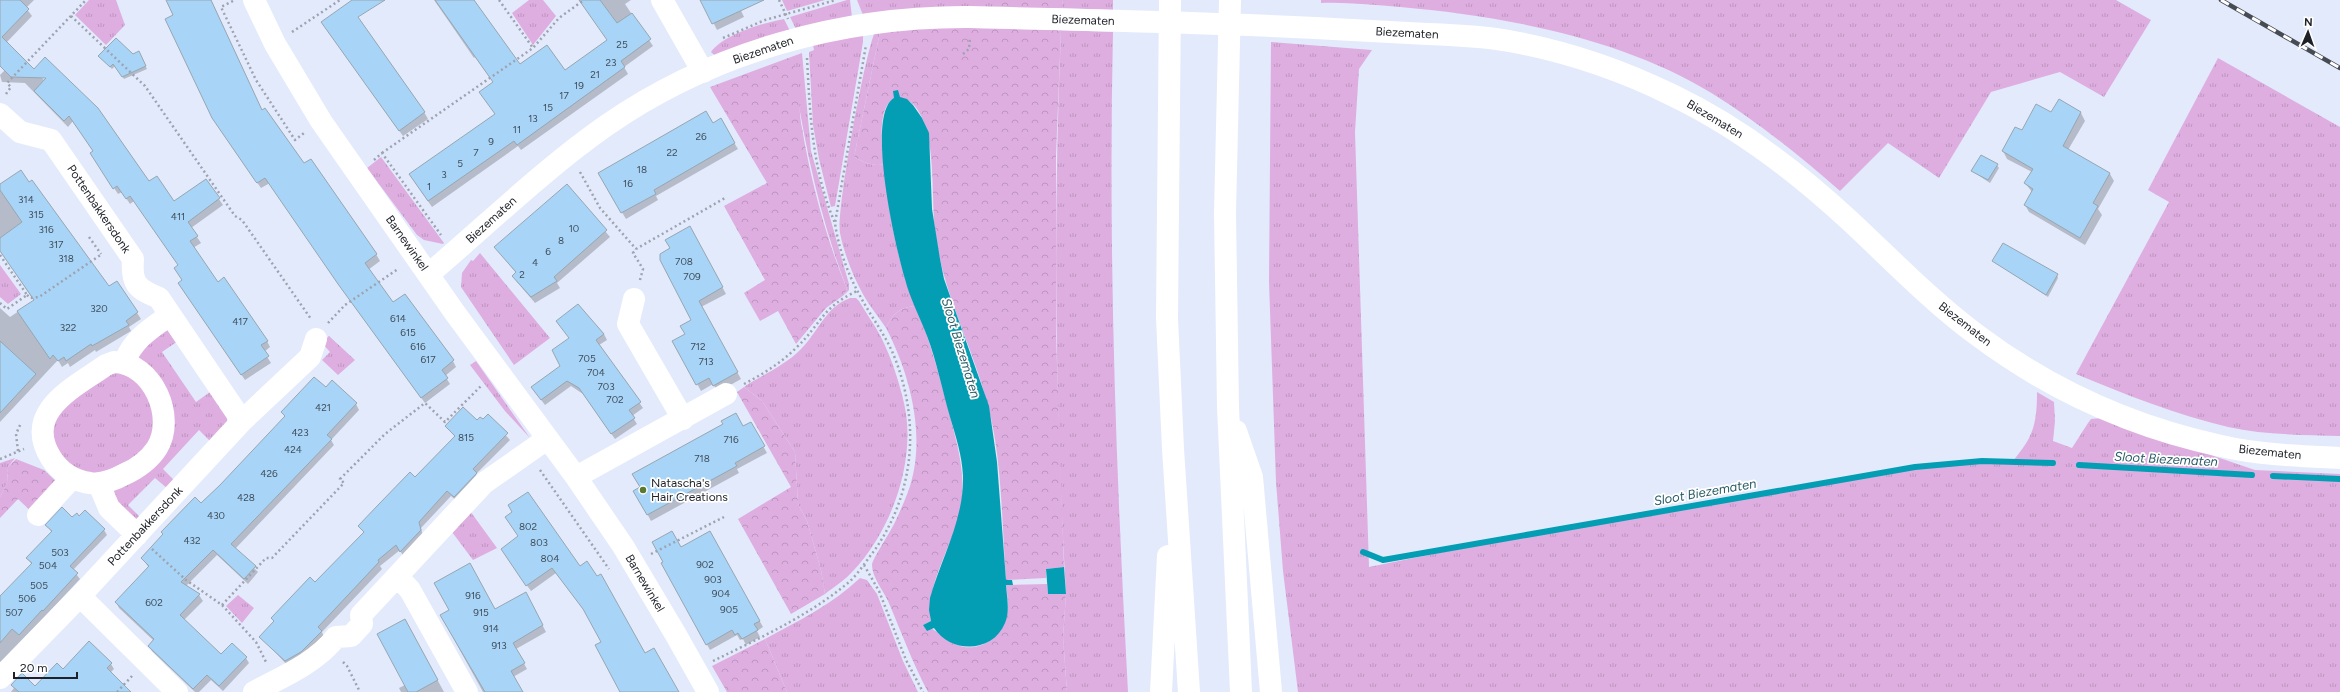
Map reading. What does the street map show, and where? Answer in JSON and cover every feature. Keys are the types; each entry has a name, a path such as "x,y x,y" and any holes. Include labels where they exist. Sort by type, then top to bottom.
{"main road":[{"name":"Barnewinkel","path":"254,0 275,44 321,121 416,257 576,477 633,564 708,692"},
{"path":"662,0 698,63"},
{"path":"1170,0 1168,58 1168,318 1173,448 1189,692"},
{"path":"1230,0 1225,213 1228,407 1241,692"},
{"name":"Biezematen","path":"429,274 570,153 698,63 798,38 862,24 919,18 970,17 1288,27 1467,36 1507,40 1568,55 1670,94 1708,114 1744,137 1813,189 1934,300 1976,335 2024,367 2104,409 2167,432 2224,447 2282,455 2340,458"},
{"name":"Pottenbakkersdonk","path":"2,105 20,132 52,140 133,259 132,275 141,290 159,298 242,421"},
{"path":"634,299 628,324 683,419"},
{"path":"124,363 131,347 139,337 170,315"},
{"name":"Pottenbakkersdonk","path":"0,678 80,596 242,421 310,357 318,336"},
{"path":"124,363 143,375 155,391 163,410 164,430 156,449 144,462 118,478 99,484 88,483 72,478 56,464 44,444 42,432 44,420 54,403 109,364 124,363"},
{"path":"576,477 726,394"},
{"path":"1228,407 1252,477 1271,692"},
{"path":"254,692 327,649 336,637 351,636 362,624 361,615 484,483 547,438"},
{"path":"1162,692 1173,448"},
{"path":"38,514 72,478"},
{"path":"99,484 109,508 137,535"},
{"path":"398,577 410,590 467,692"},
{"path":"80,596 177,692"}],"path":[{"path":"2,105 11,87 7,83 86,0"},
{"path":"234,0 221,6 256,80 295,140 321,121"},
{"path":"275,44 340,0"},
{"path":"499,0 533,48"},
{"path":"358,172 382,153 533,48 559,18 584,0"},
{"path":"698,63 742,28 836,0"},
{"path":"71,16 145,86 235,216 242,220 318,336 345,305 416,257"},
{"path":"835,224 867,41 862,24"},
{"path":"695,670 767,634 828,598 850,581 864,565 890,523 906,485 910,458 911,431 909,403 896,361 877,321 857,291 841,250 814,151 810,126 806,54 798,38"},
{"path":"382,153 454,253"},
{"path":"570,153 600,208 636,249"},
{"path":"634,299 643,269 633,253 636,249 725,198"},
{"path":"0,255 30,298 39,297 121,241"},
{"path":"726,394 775,366 798,347 831,306 857,291"},
{"path":"0,303 7,309 28,295"},
{"path":"222,605 266,558 272,558 344,483 340,479 385,434 425,403 445,422 481,386"},
{"path":"0,459 18,451 44,444"},
{"path":"528,453 611,572"},
{"path":"633,564 724,516"},
{"path":"137,535 186,580 222,605 256,642 275,680"},
{"path":"864,565 879,591 906,660 923,692"},
{"path":"327,649 348,666 360,692"}],"green space":[{"path":"89,0 116,0 125,25 106,45 75,15"},
{"path":"529,0 543,0 556,16 533,45 512,13"},
{"path":"782,0 825,0 787,11"},
{"path":"850,0 852,17 796,29 790,17"},
{"path":"857,0 995,0 995,8 863,15"},
{"path":"995,0 1063,0 1062,8 995,8"},
{"path":"1063,0 1113,0 1113,10 1062,8"},
{"path":"1321,0 2116,0 2151,20 2104,97 2060,72 1991,92 1939,178 1888,143 1840,191 1810,165 1730,105 1678,75 1641,58 1602,44 1521,24 1439,11 1360,4 1321,3"},
{"path":"784,19 790,31 716,56 711,52 725,40 744,30"},
{"path":"927,27 1061,30 1056,156 1056,335 1064,567 1046,569 1046,578 1006,580 999,469 993,426 976,366 941,266 935,229 932,170 927,132 921,116 913,104 905,99 897,98 890,101 886,108 882,127 884,164 872,164 854,157 880,32"},
{"path":"1061,30 1113,32 1112,280 1120,527 1128,692 1067,692 1063,637 1066,594 1059,453 1056,312 1058,100"},
{"path":"875,32 880,32 854,157 872,164 884,164 888,201 895,236 903,272 915,306 905,308 897,312 886,328 866,300 856,281 846,257 840,233 842,196 852,132 870,46"},
{"path":"863,34 863,42 835,206 831,207 819,159 813,125 809,52 814,50 813,45"},
{"path":"1271,42 1372,50 1359,69 1355,132 1369,567 1631,514 1888,470 1949,464 2011,463 2029,438 2035,422 2037,392 2054,402 2055,421 2053,441 2072,448 2091,419 2102,418 2255,470 2340,474 2340,692 1298,692 1283,571 1276,482 1269,282"},
{"path":"802,53 811,151 849,284 849,290 844,295 847,289 828,232 806,145 791,57"},
{"path":"791,57 797,74 801,119 815,189 832,250 847,289 844,295 826,308 796,344 778,311 760,321 744,293 765,280 724,206 767,183 710,87"},
{"path":"2218,58 2340,127 2340,436 2270,433 2228,427 2170,410 2076,374 2169,202 2148,190"},
{"path":"381,157 444,243 443,244 424,240 417,235 367,168"},
{"path":"480,253 550,338 514,365 461,287 462,273 471,260 473,261"},
{"path":"0,265 21,294 8,304 0,297"},
{"path":"850,298 856,298 859,301 881,337 891,361 904,403 907,425 907,447 904,470 898,493 890,515 879,535 867,554 853,571 825,594 821,570 807,521 798,504 795,452 762,401 744,387 794,356 828,314 841,302"},
{"path":"915,306 921,319 939,374 961,463 963,486 960,511 952,538 935,581 930,608 931,621 923,625 957,645 974,647 982,645 995,636 1005,621 1008,606 1006,585 1047,584 1048,594 1066,594 1063,637 1067,692 928,692 888,601 872,570 873,562 894,525 910,486 915,466 916,426 913,405 902,365 886,328 897,312 905,308"},
{"path":"166,325 178,341 162,352 196,402 210,392 227,417 227,435 213,444 199,430 163,469 175,481 168,489 155,478 128,505 140,517 134,524 106,486 166,434 130,362"},
{"path":"329,336 355,360 338,375 322,360 330,352 322,343"},
{"path":"476,361 530,438 505,411 470,365"},
{"path":"119,367 154,395 153,448 93,478 56,456 51,419 111,369"},
{"path":"744,387 762,401 795,452 798,504 807,521 821,570 825,594 791,614 738,519 791,487 737,392"},
{"path":"15,458 8,467 7,483 0,497 0,463"},
{"path":"16,459 44,470 61,486 35,515 18,499 0,518 0,497 7,483 8,467"},
{"path":"470,511 497,548 473,560 452,532"},
{"path":"860,578 867,580 877,594 903,661 918,692 787,692 765,639 827,604"},
{"path":"238,595 254,608 242,623 226,606"},
{"path":"765,639 787,692 727,692 712,666"}],"water":[{"path":"898,90 900,97 907,99 913,105 922,118 929,133 932,209 944,279 989,406 997,462 1006,580 1012,580 1013,585 1006,585 1008,604 1005,623 999,633 982,645 961,646 941,636 934,628 927,631 923,625 931,621 929,610 930,598 956,523 960,508 963,476 958,446 937,366 931,346 912,301 901,264 895,241 885,184 882,155 882,129 886,109 894,98 893,91"},
{"path":"1064,567 1066,594 1048,594 1046,569"}],"building":[{"path":"0,0 20,0 29,9 2,37 34,69 45,57 98,108 149,181 157,176 174,201 206,179 220,198 188,222 198,236 190,241 218,282 224,277 268,341 261,345 269,356 241,375 178,283 182,280 174,268 178,265 130,196 126,199 117,186 113,189 90,153 93,151 69,116 64,121 34,91 46,78 11,77 0,66"},
{"path":"166,0 211,0 262,110 265,108 304,163 311,159 377,254 365,263 393,302 405,294 454,360 442,370 448,378 421,398 338,284 265,178 257,183 256,182 212,118 165,19 173,15"},
{"path":"352,0 385,0 358,17 425,112 399,131 321,22"},
{"path":"435,0 474,0 520,64 547,45 565,70 607,40 579,0 600,0 617,23 632,13 651,39 621,61 625,67 517,145 514,141 428,201 409,174 495,114 479,92 493,82"},
{"path":"700,0 764,0 712,24"},
{"path":"116,38 133,54 139,51 146,66 122,77 113,64 110,67 98,56"},
{"path":"2059,99 2081,112 2063,146 2110,173 2093,203 2098,206 2080,238 2024,205 2033,189 2024,183 2033,169 2002,151 2015,127 2022,130 2036,104 2051,112"},
{"path":"706,111 713,123 721,118 735,143 654,190 656,194 621,213 598,173"},
{"path":"1981,155 1998,164 1988,180 1971,171"},
{"path":"21,170 29,182 32,180 109,286 117,281 138,312 126,321 129,325 92,346 91,344 66,361 64,357 58,361 53,355 50,359 17,311 34,300 0,251 0,238 22,222 0,190 0,184"},
{"path":"567,184 607,230 554,277 557,281 531,297 512,276 516,272 494,247"},
{"path":"690,226 723,287 699,301 738,372 713,386 709,378 696,385 672,341 685,334 680,326 691,320 660,260 660,254 670,248 665,240"},
{"path":"2003,243 2058,274 2046,295 1992,261"},
{"path":"578,304 604,334 596,340 641,402 629,410 635,418 611,434 579,388 567,381 541,400 531,387 560,366 552,350 569,338 556,321"},
{"path":"0,341 36,374 0,413"},
{"path":"314,377 326,387 332,380 357,403 327,435 332,439 231,544 256,566 244,579 213,550 181,582 200,594 180,615 221,654 232,643 247,657 219,686 207,675 193,689 148,646 154,639 115,602 149,566 141,558 163,534 161,532 195,497 201,503 220,485 285,416 281,412"},
{"path":"463,407 477,420 480,417 483,419 488,414 508,433 473,469 477,473 454,497 447,491 419,522 421,530 400,552 396,545 378,560 379,562 318,627 322,631 301,652 285,661 259,637 274,621 271,618 310,577 315,582 364,532 358,526 410,472 415,477 455,436 445,426"},
{"path":"736,413 743,426 751,422 765,446 735,463 737,466 647,515 633,491 640,487 632,474 723,424 721,421"},
{"path":"528,492 580,566 587,561 597,576 601,574 645,653 654,648 679,692 620,692 595,645 601,642 583,609 552,568 526,586 501,549 518,536 505,517 512,512 508,505"},
{"path":"62,507 72,517 77,513 79,516 85,510 105,529 70,566 78,573 43,611 42,610 19,635 12,629 0,643 0,596 32,563 26,558 52,531 45,525"},
{"path":"672,531 681,547 710,531 760,621 754,624 758,630 742,639 738,633 735,635 732,630 706,645 661,563 663,562 652,542"},
{"path":"470,563 495,609 526,592 543,625 513,643 525,663 511,671 523,692 485,692 440,615 449,610 434,583"},
{"path":"405,619 438,680 416,692 408,692 377,634"},
{"path":"89,641 112,663 107,668 131,692 19,692 11,685 22,673 35,686 57,663 63,669"}],"waterway":[{"name":"Sloot Biezematen","path":"1363,552 1383,560 1915,467 1982,461 2053,463"},
{"name":"Sloot Biezematen","path":"2079,465 2252,475"},
{"name":"Sloot Biezematen","path":"2273,476 2340,479"}],"railway":[{"path":"2221,0 2340,68"}],"place":[{"name":"Natascha's Hair Creations","path":"643,490"}]}
